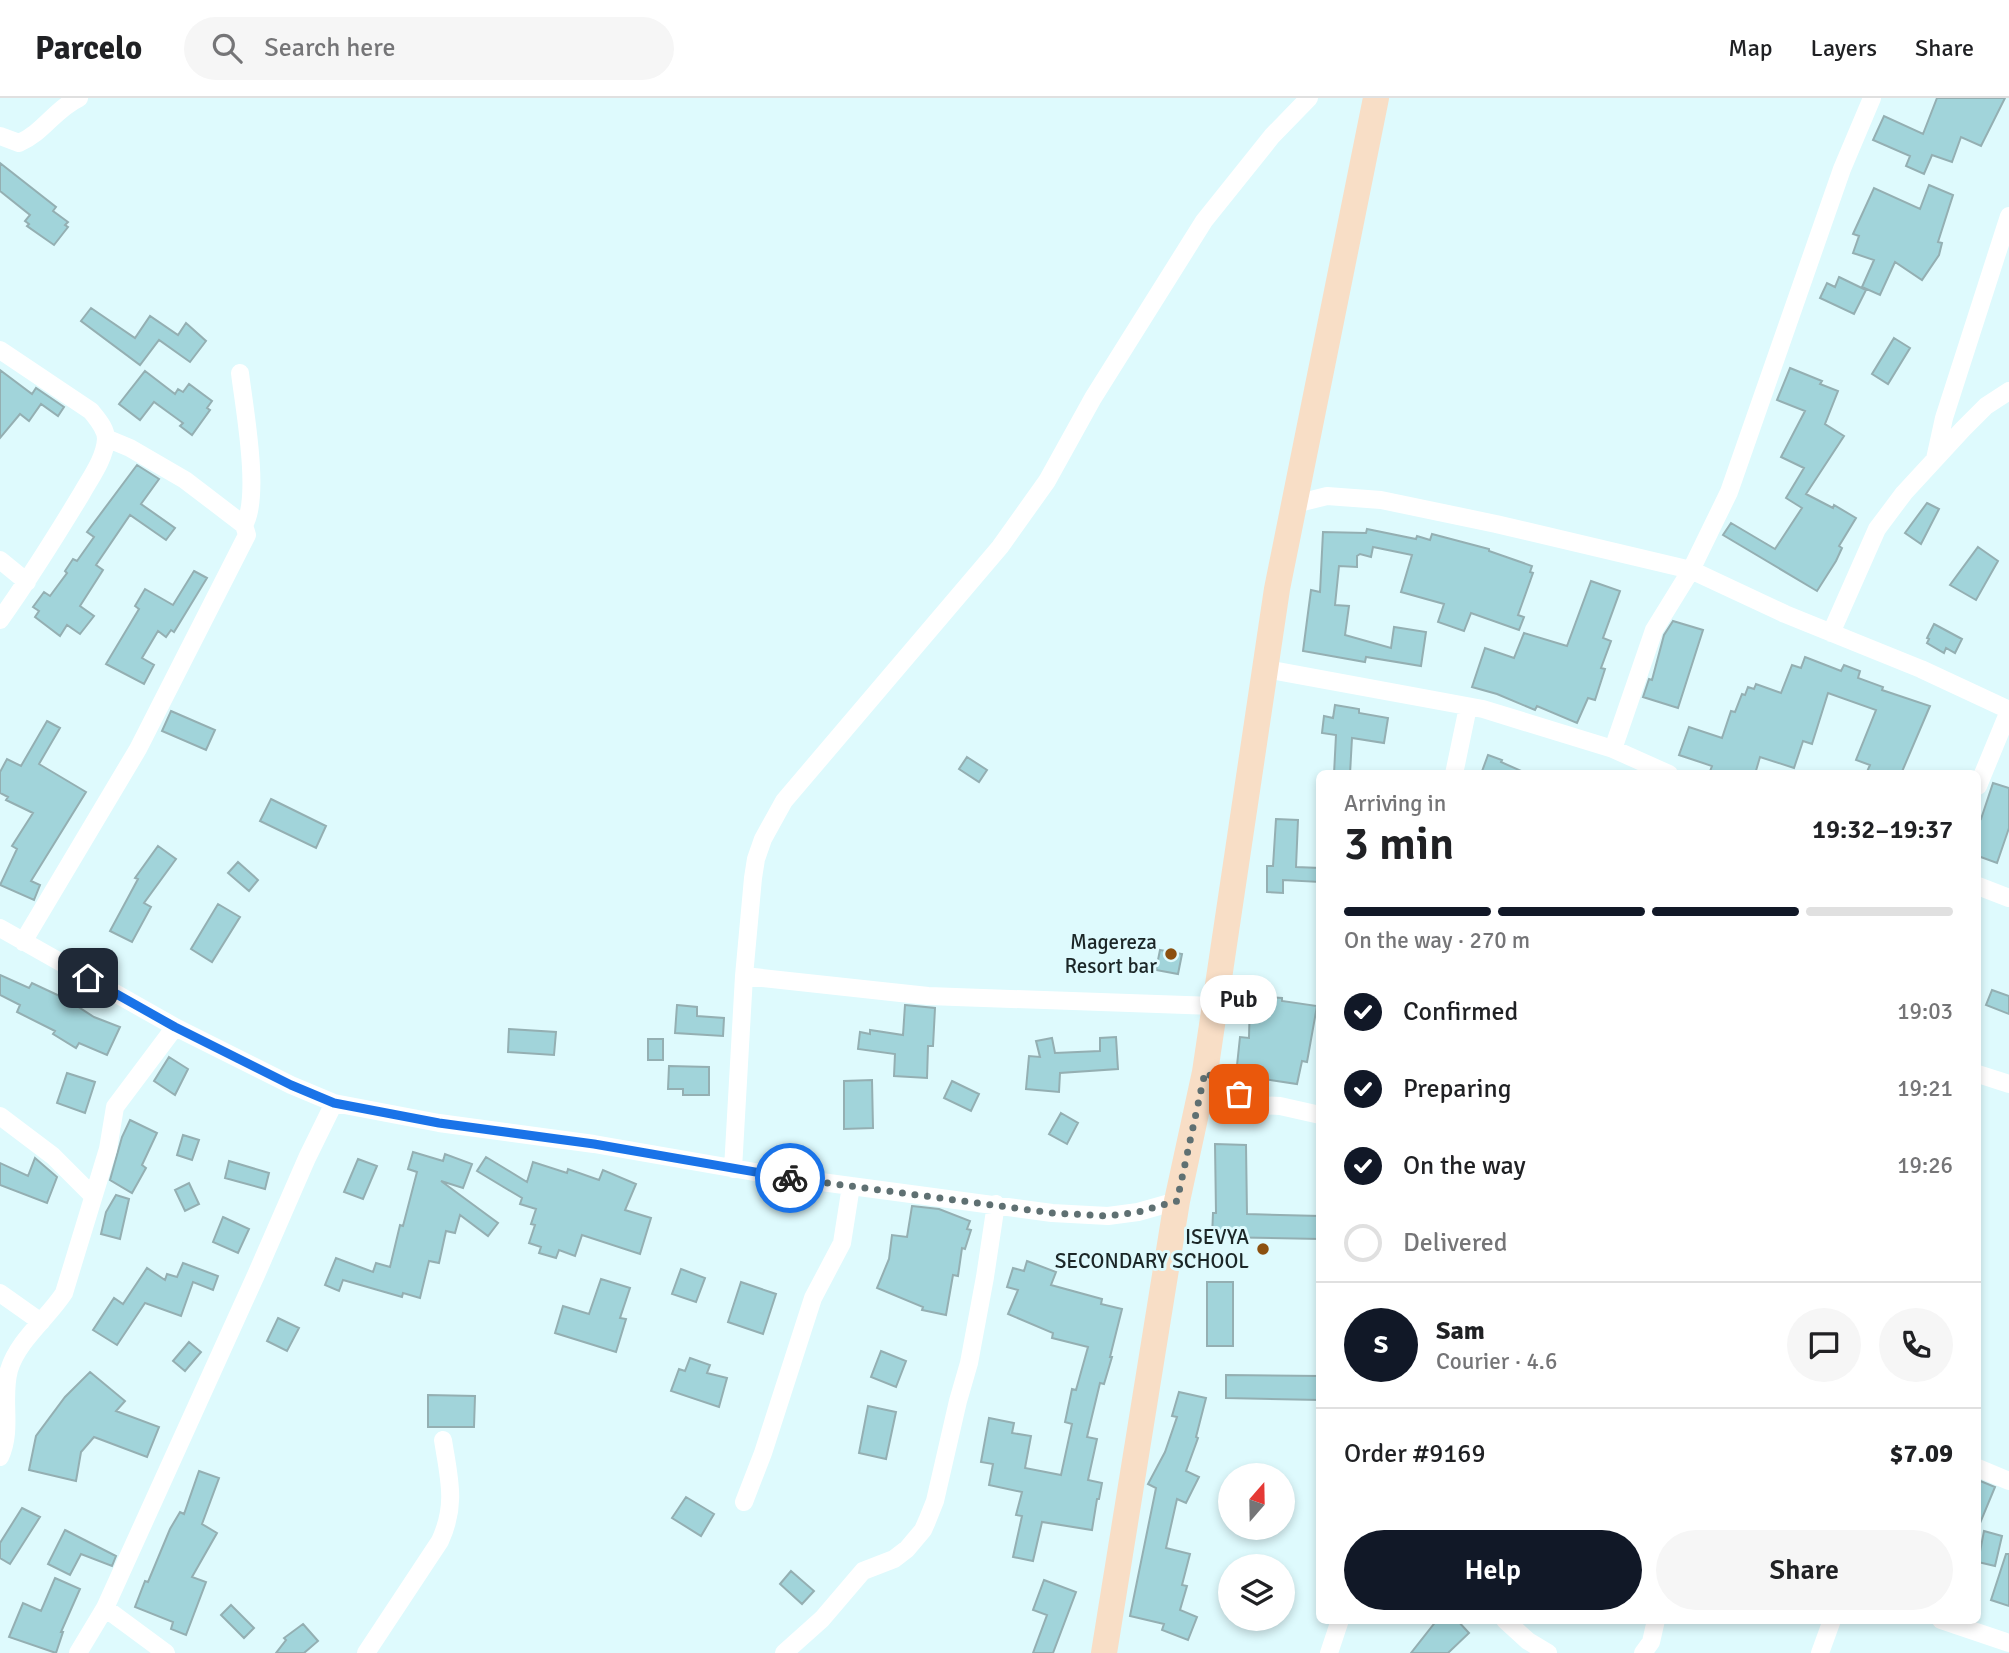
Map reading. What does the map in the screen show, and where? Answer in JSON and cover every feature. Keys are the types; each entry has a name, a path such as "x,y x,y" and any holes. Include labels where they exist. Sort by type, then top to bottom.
{"street":[{"path":"0,136 19,143 28,139 36,135 56,113 79,98"},
{"path":"733,1169 744,976 756,859 772,819 784,801 1000,547 1047,481 1093,398 1204,221 1272,136 1309,98"},
{"path":"1104,1653 1177,1201 1205,1072 1278,589 1376,98"},
{"path":"1614,749 1654,630 1691,570 1729,492 1842,169 1871,98"},
{"path":"1936,459 1944,418 2009,216"},
{"path":"0,349 90,411 101,424 106,438 98,465 27,582 0,620"},
{"path":"240,373 251,478 251,507 244,525"},
{"path":"1831,633 1877,529 1904,493 1986,406 2009,391"},
{"path":"23,942 138,750 247,535 244,525 176,474 106,438"},
{"path":"1295,504 1327,496 1381,500 1691,570 1831,633 1921,669 2009,711 1981,779"},
{"path":"0,560 27,582"},
{"path":"1266,669 1468,707 1614,749 1659,770"},
{"path":"1455,770 1468,707"},
{"path":"1981,888 2009,898"},
{"path":"0,928 175,1027 291,1085 334,1103 439,1123 594,1144 733,1169 1052,1213 1108,1216 1138,1212 1177,1201"},
{"path":"744,976 928,996 1214,1006"},
{"path":"0,1457 7,1436 3,1409 10,1367 64,1293 108,1149 115,1107 175,1027"},
{"path":"1205,1072 1256,1105 1280,1106 1316,1114"},
{"path":"1981,1075 2009,1084"},
{"path":"78,1653 105,1608 334,1103"},
{"path":"0,1116 53,1156 92,1195"},
{"path":"744,1503 763,1454 813,1298 842,1244 850,1186"},
{"path":"785,1653 822,1619 863,1572 900,1554 915,1540 927,1521 935,1501 957,1401 969,1363 996,1204"},
{"path":"0,1293 41,1322"},
{"path":"366,1653 434,1552 446,1529 450,1516 451,1493 443,1440"},
{"path":"1981,1469 2009,1481"},
{"path":"105,1608 166,1653"},
{"path":"1329,1653 1339,1624"},
{"path":"1509,1624 1528,1641 1548,1653"},
{"path":"1643,1653 1651,1643 1655,1624"},
{"path":"1820,1653 1831,1624"},
{"path":"1951,1624 2005,1646"}],"building":[{"path":"1937,98 2005,98 1981,146 1961,137 1952,162 1932,155 1924,174 1906,166 1910,156 1873,140 1884,116 1923,134"},
{"path":"0,163 56,207 53,211 68,222 65,225 68,227 54,245 27,226 29,224 25,221 30,215 0,191"},
{"path":"1929,185 1953,195 1938,242 1942,243 1939,255 1922,280 1895,262 1880,295 1862,287 1874,260 1853,253 1859,236 1853,234 1874,188 1920,209"},
{"path":"1839,277 1866,290 1854,314 1820,298 1827,283 1835,287"},
{"path":"91,308 135,338 150,316 178,335 186,323 206,341 190,362 159,340 140,365 81,321"},
{"path":"1894,338 1910,348 1888,384 1872,374"},
{"path":"1790,368 1822,381 1820,384 1838,391 1825,424 1844,436 1806,494 1833,508 1834,505 1856,518 1839,546 1842,548 1836,561 1817,591 1723,535 1731,523 1775,549 1802,508 1786,498 1804,468 1781,457 1805,411 1777,400"},
{"path":"0,370 32,394 36,388 64,407 58,416 41,404 29,421 20,414 0,438"},
{"path":"145,371 175,394 178,389 183,392 189,384 212,401 207,408 210,410 192,435 180,426 183,423 154,402 140,420 119,404"},
{"path":"137,465 159,479 141,504 175,528 166,540 130,515 96,565 103,570 80,606 94,616 80,634 67,625 60,636 35,617 39,611 33,607 44,592 50,596 67,573 65,571 73,559 77,561 94,537 87,532"},
{"path":"1927,503 1939,509 1921,544 1905,533"},
{"path":"1367,529 1416,539 1417,536 1430,540 1432,534 1489,549 1532,566 1530,572 1533,573 1518,615 1524,617 1519,630 1471,613 1464,631 1438,622 1444,604 1401,592 1412,555 1373,547 1371,557 1360,554 1357,556 1357,567 1339,566 1335,605 1349,606 1345,635 1391,648 1394,627 1426,632 1421,666 1366,657 1365,662 1303,651 1311,590 1320,592 1323,532 1366,533"},
{"path":"1978,547 1998,561 1976,600 1950,585"},
{"path":"194,571 207,578 174,632 171,630 166,637 158,631 142,658 154,665 144,684 106,664 139,609 135,606 145,589 173,605"},
{"path":"1591,581 1620,591 1603,638 1611,641 1601,668 1605,669 1595,700 1588,698 1577,723 1537,706 1535,710 1472,687 1485,648 1514,658 1524,633 1567,646"},
{"path":"1673,621 1703,630 1678,708 1643,697 1649,679 1652,680 1664,635"},
{"path":"1934,624 1962,639 1955,653 1946,648 1944,653 1927,643"},
{"path":"1805,657 1841,671 1844,665 1860,671 1858,678 1883,687 1882,690 1930,706 1903,770 1868,770 1870,765 1856,760 1876,710 1828,693 1812,744 1803,741 1794,768 1760,757 1756,770 1710,770 1712,766 1679,755 1689,727 1722,738 1731,711 1735,712 1748,687 1754,689 1756,684 1781,693 1792,665 1801,668"},
{"path":"1335,705 1388,718 1384,743 1352,738 1350,770 1334,770 1336,735 1322,733 1324,716 1333,718"},
{"path":"171,711 215,730 206,750 162,731"},
{"path":"47,721 60,728 39,764 86,792 31,881 40,885 34,900 0,885 17,849 12,846 33,813 6,800 8,797 0,793 0,772 7,759 21,766"},
{"path":"1488,755 1519,770 1482,770"},
{"path":"967,757 987,770 979,782 959,769"},
{"path":"1993,783 2009,788 2009,828 1997,863 1981,857 1981,819"},
{"path":"271,799 326,826 316,848 260,821"},
{"path":"1276,819 1298,820 1296,867 1316,868 1316,882 1283,880 1283,893 1267,892 1267,866 1273,866"},
{"path":"158,846 176,859 144,903 151,907 132,942 110,931 138,879 135,878"},
{"path":"238,862 258,880 249,891 228,873"},
{"path":"218,904 240,917 212,962 191,949"},
{"path":"1160,950 1182,954 1178,974 1156,970"},
{"path":"0,975 29,988 32,983 66,999 94,1017 120,1027 107,1055 79,1043 76,1048 53,1034 55,1031 17,1012 20,1005 0,995"},
{"path":"1992,990 2009,996 2009,1014 1986,1005"},
{"path":"1250,996 1282,998 1282,1001 1316,1006 1307,1062 1302,1061 1297,1084 1236,1075 1240,1037 1249,1038"},
{"path":"677,1005 697,1007 697,1016 724,1018 723,1036 675,1033"},
{"path":"905,1005 935,1008 933,1046 928,1046 927,1078 894,1076 895,1054 858,1049 860,1032 870,1034 870,1030 903,1035"},
{"path":"509,1029 556,1032 554,1055 508,1052"},
{"path":"1116,1037 1118,1069 1060,1073 1059,1092 1026,1089 1029,1056 1040,1057 1036,1041 1052,1038 1055,1053 1100,1051 1100,1038"},
{"path":"648,1039 663,1039 663,1060 648,1060"},
{"path":"169,1057 188,1069 175,1095 154,1081"},
{"path":"669,1066 709,1067 709,1095 683,1095 683,1089 668,1089"},
{"path":"67,1073 95,1082 85,1113 57,1103"},
{"path":"872,1080 873,1128 844,1129 844,1081"},
{"path":"952,1081 979,1094 971,1111 944,1098"},
{"path":"1061,1113 1078,1123 1067,1144 1049,1134"},
{"path":"130,1120 157,1133 142,1165 146,1168 132,1193 110,1180 122,1137"},
{"path":"183,1135 199,1140 192,1160 177,1155"},
{"path":"1215,1144 1246,1145 1247,1214 1316,1216 1316,1239 1212,1237 1213,1213 1216,1213"},
{"path":"413,1152 443,1161 445,1154 472,1164 463,1188 441,1181 498,1223 488,1236 460,1215 455,1233 446,1231 439,1263 429,1261 420,1298 403,1293 402,1297 343,1280 339,1291 325,1285 336,1258 373,1272 376,1263 390,1267 417,1172 408,1169"},
{"path":"486,1157 527,1182 533,1162 567,1173 568,1169 599,1180 603,1170 636,1184 625,1210 651,1218 640,1254 582,1235 575,1256 559,1250 556,1258 539,1253 541,1247 529,1243 535,1225 531,1224 536,1209 520,1204 522,1198 477,1171"},
{"path":"35,1158 57,1177 47,1203 0,1185 0,1163 28,1176"},
{"path":"358,1159 377,1166 363,1199 344,1192"},
{"path":"229,1161 269,1173 265,1189 225,1178"},
{"path":"189,1183 199,1204 185,1211 175,1190"},
{"path":"116,1195 129,1199 120,1239 101,1234 106,1212"},
{"path":"912,1206 939,1209 970,1221 967,1229 971,1230 965,1249 962,1248 958,1276 953,1275 946,1315 922,1310 923,1307 877,1288 889,1259 892,1235 907,1237"},
{"path":"223,1217 249,1229 238,1253 213,1242"},
{"path":"1027,1261 1056,1272 1051,1285 1102,1299 1101,1304 1122,1309 1112,1357 1104,1384 1100,1383 1087,1437 1097,1439 1088,1480 1102,1483 1092,1530 1042,1522 1033,1561 1013,1557 1022,1516 1016,1515 1022,1492 989,1485 993,1464 981,1462 989,1418 1014,1423 1012,1433 1031,1436 1025,1468 1061,1475 1072,1424 1065,1422 1072,1389 1076,1390 1088,1347 1052,1338 1053,1333 1008,1314 1018,1290 1007,1287 1013,1268 1024,1271"},
{"path":"183,1263 218,1276 213,1290 193,1282 181,1316 145,1303 117,1345 93,1330 114,1298 123,1304 147,1268 165,1280 167,1274 177,1277"},
{"path":"681,1269 705,1278 696,1302 672,1294"},
{"path":"601,1279 630,1288 620,1318 626,1319 616,1352 555,1333 563,1306 589,1314"},
{"path":"741,1282 776,1294 763,1334 728,1322"},
{"path":"1207,1282 1233,1282 1233,1346 1207,1346"},
{"path":"278,1318 299,1328 287,1351 267,1341"},
{"path":"189,1342 201,1352 185,1371 173,1361"},
{"path":"881,1351 906,1361 896,1387 871,1377"},
{"path":"690,1358 710,1365 707,1373 727,1378 719,1407 671,1391 679,1369 685,1371"},
{"path":"90,1372 125,1401 116,1411 159,1427 147,1457 94,1437 81,1452 76,1481 29,1470 36,1436 65,1397"},
{"path":"1226,1375 1316,1376 1316,1400 1226,1398"},
{"path":"1179,1392 1206,1398 1196,1437 1198,1438 1186,1471 1199,1477 1186,1503 1177,1499 1166,1548 1190,1554 1182,1585 1187,1586 1180,1610 1197,1617 1188,1640 1162,1630 1164,1624 1130,1616 1156,1488 1148,1484 1165,1452 1177,1417 1172,1416"},
{"path":"428,1395 475,1396 474,1427 428,1427"},
{"path":"868,1406 896,1412 886,1459 859,1453"},
{"path":"199,1471 219,1478 202,1524 217,1533 192,1577 206,1582 186,1635 171,1629 173,1622 135,1607 170,1529 180,1512 184,1514"},
{"path":"1981,1481 1995,1487 1981,1521"},
{"path":"686,1497 714,1514 701,1536 672,1518"},
{"path":"22,1508 40,1517 10,1564 0,1558 0,1543"},
{"path":"65,1530 116,1556 112,1566 81,1554 70,1575 48,1564"},
{"path":"1984,1531 2002,1536 1995,1566 1981,1563"},
{"path":"2006,1554 2009,1554 2009,1606 1991,1600"},
{"path":"791,1571 814,1591 802,1604 780,1584"},
{"path":"55,1578 80,1589 61,1632 56,1653 9,1637 23,1603 41,1611"},
{"path":"1044,1580 1076,1592 1053,1653 1033,1653 1047,1615 1033,1610"},
{"path":"231,1605 254,1628 244,1638 221,1615"},
{"path":"303,1624 318,1641 304,1653 276,1653 286,1640 284,1638"},
{"path":"1434,1624 1461,1624 1469,1633 1448,1653 1411,1653"}],"way so far":[{"path":"790,1178 1052,1213 1108,1216 1138,1212 1177,1201 1205,1072 1239,1094"}],"place":[{"name":"Magereza Resort bar","path":"1171,954"},
{"name":"Pub","path":"1239,1094"},
{"name":"ISEVYA SECONDARY SCHOOL","path":"1263,1249"}],"route":[{"path":"88,978 175,1027 291,1085 334,1103 378,1113 594,1144 790,1178"}]}
